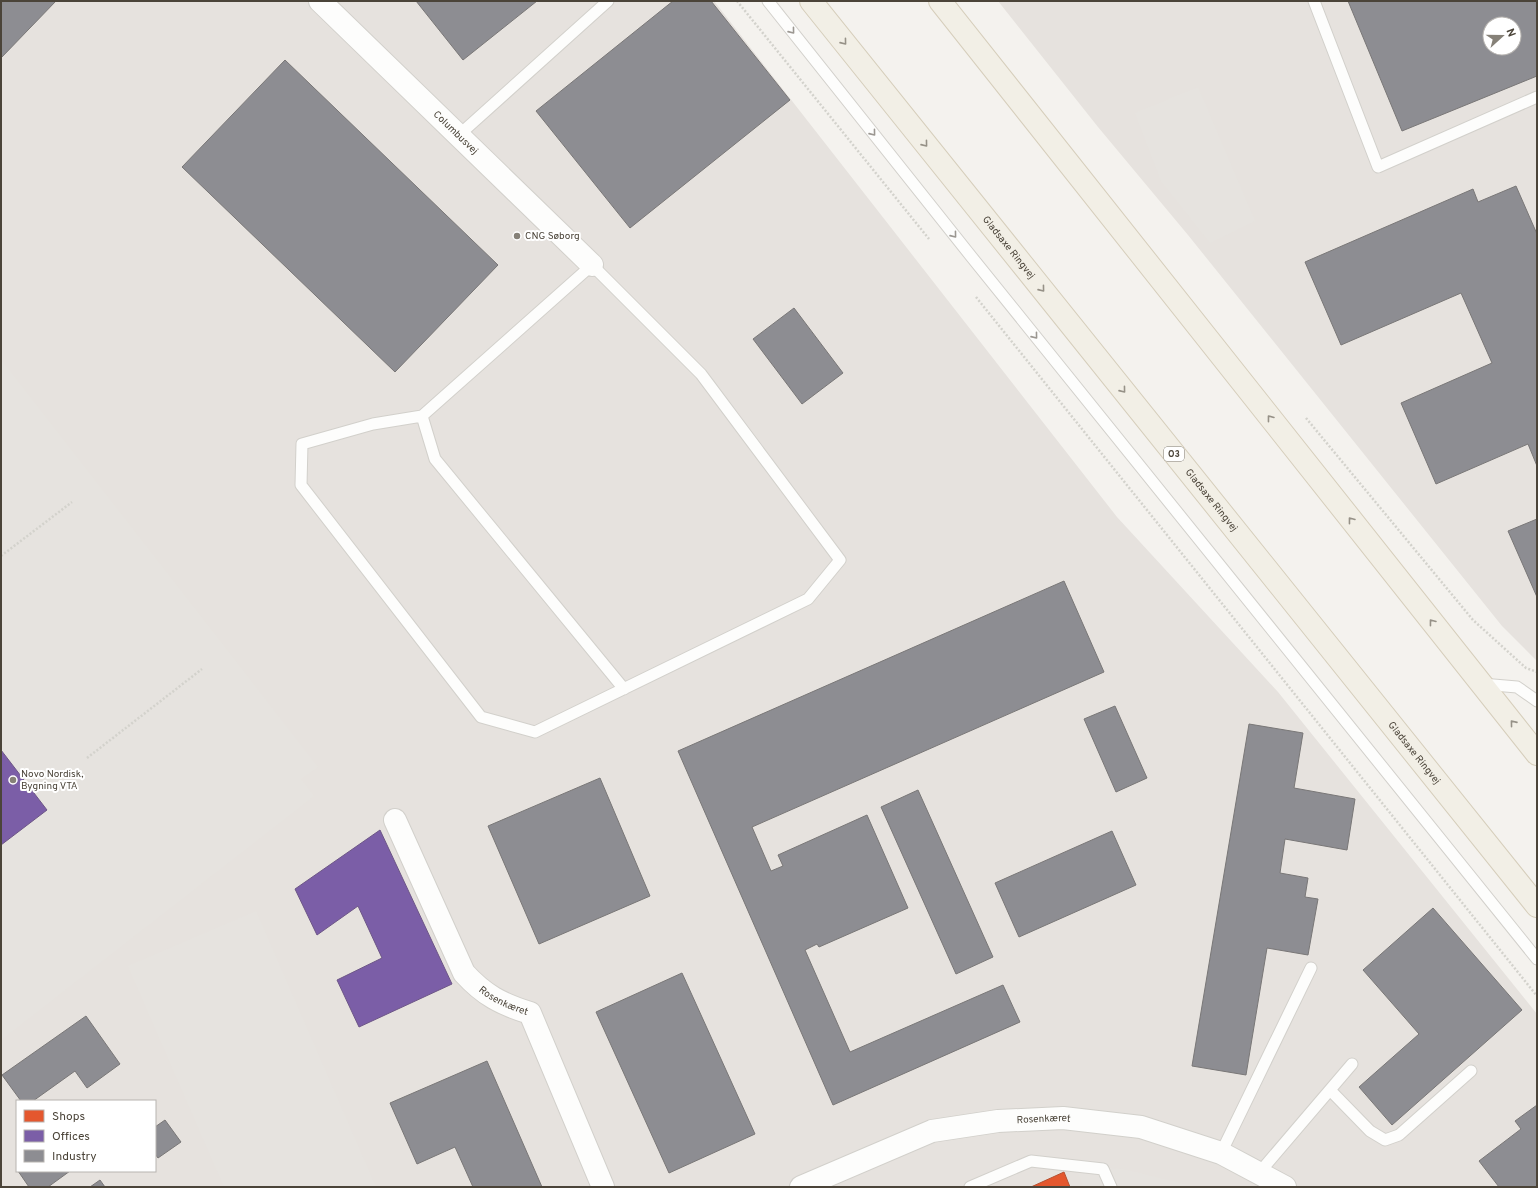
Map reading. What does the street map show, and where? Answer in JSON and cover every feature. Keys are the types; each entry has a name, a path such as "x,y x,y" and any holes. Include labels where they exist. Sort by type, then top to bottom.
{"main road":[{"name":"Gladsaxe Ringvej","path":"811,1 1537,906"},
{"path":"940,1 1537,754"}],"street":[{"name":"Columbusvej","path":"320,1 592,265"},
{"name":"Rosenkæret","path":"395,820 464,973 476,987 506,1005 530,1013 603,1187"},
{"name":"Rosenkæret","path":"801,1187 932,1131 998,1121 1063,1118 1141,1127 1221,1153 1285,1187"}],"lane":[{"path":"459,136 608,1"},
{"path":"768,1 1537,959"},
{"path":"1314,1 1378,167 1537,97"},
{"path":"592,265 701,374 840,560 808,599 535,732 481,717 301,485 302,444 373,424 422,416 592,265"},
{"path":"422,416 435,459 624,689"},
{"path":"1481,684 1517,687 1537,701"},
{"path":"1221,1153 1311,968"},
{"path":"1259,1173 1352,1064"},
{"path":"1330,1090 1370,1131 1385,1140 1399,1135 1471,1071"},
{"path":"970,1187 1031,1161 1103,1168 1111,1187"}],"path":[{"path":"737,1 931,241"},
{"path":"974,296 1537,996"},
{"path":"1302,414 1474,620 1526,668 1537,672"},
{"path":"1,556 72,502"},
{"path":"87,758 202,669"}],"shaded area":[{"path":"1,1 714,1 1117,517 1278,692 1537,1014 1537,1187 1,1187"},
{"path":"998,1 1537,1 1537,661 1502,626 1188,235 1098,127"},
{"path":"1198,87 1255,221 1210,243 1161,181 1135,113"},
{"path":"3,362 318,767 301,779 314,796 1,1040 1,846 47,810 1,750 1,363"},
{"path":"256,911 376,1187 224,1187 128,966"},
{"path":"1075,1166 1123,1169 1197,1187 1084,1187"}],"building: Shops":[{"path":"1064,1172 1070,1187 1031,1187"}],"building: Offices":[{"name":"Novo Nordisk, Bygning VTA","path":"1,750 47,810 1,845"},
{"path":"380,830 452,984 359,1027 337,980 382,958 358,906 317,935 295,889"}],"building: Industry":[{"path":"1,1 56,1 1,58"},
{"path":"416,1 537,1 463,60"},
{"path":"673,1 711,1 790,100 630,228 536,111"},
{"path":"1348,1 1537,1 1537,76 1402,131"},
{"path":"285,60 498,265 395,372 182,167"},
{"path":"1516,186 1537,234 1537,466 1528,444 1436,484 1401,403 1492,363 1461,293 1341,345 1305,262 1473,189 1478,202"},
{"path":"794,308 843,373 802,404 753,339"},
{"path":"1537,519 1537,597 1508,531"},
{"path":"1064,581 1104,672 752,827 771,871 783,866 778,855 867,815 908,908 819,947 817,944 805,950 850,1052 1003,985 1020,1022 833,1105 678,751"},
{"path":"1115,706 1147,778 1116,792 1084,719"},
{"path":"1249,724 1303,733 1294,788 1355,799 1347,850 1285,839 1280,873 1308,878 1305,897 1318,899 1308,955 1267,948 1246,1075 1192,1066"},
{"path":"600,778 650,896 539,944 488,826"},
{"path":"918,790 993,957 956,974 881,807"},
{"path":"1112,831 1136,885 1019,937 995,883"},
{"path":"1433,908 1522,1010 1392,1125 1359,1087 1419,1034 1363,970"},
{"path":"682,973 755,1134 669,1173 596,1012"},
{"path":"86,1016 120,1064 87,1088 75,1071 34,1100 20,1100 2,1075"},
{"path":"487,1061 542,1187 473,1187 455,1147 417,1164 390,1103"},
{"path":"1537,1105 1537,1187 1499,1187 1479,1161 1521,1129 1515,1121"},
{"path":"165,1120 181,1142 158,1158 156,1155 156,1126"},
{"path":"19,1172 69,1172 48,1187 29,1187"},
{"path":"100,1180 105,1187 90,1187"}],"place":[{"name":"CNG Søborg","path":"517,236"},
{"name":"Novo Nordisk, Bygning VTA","path":"13,780"}]}
